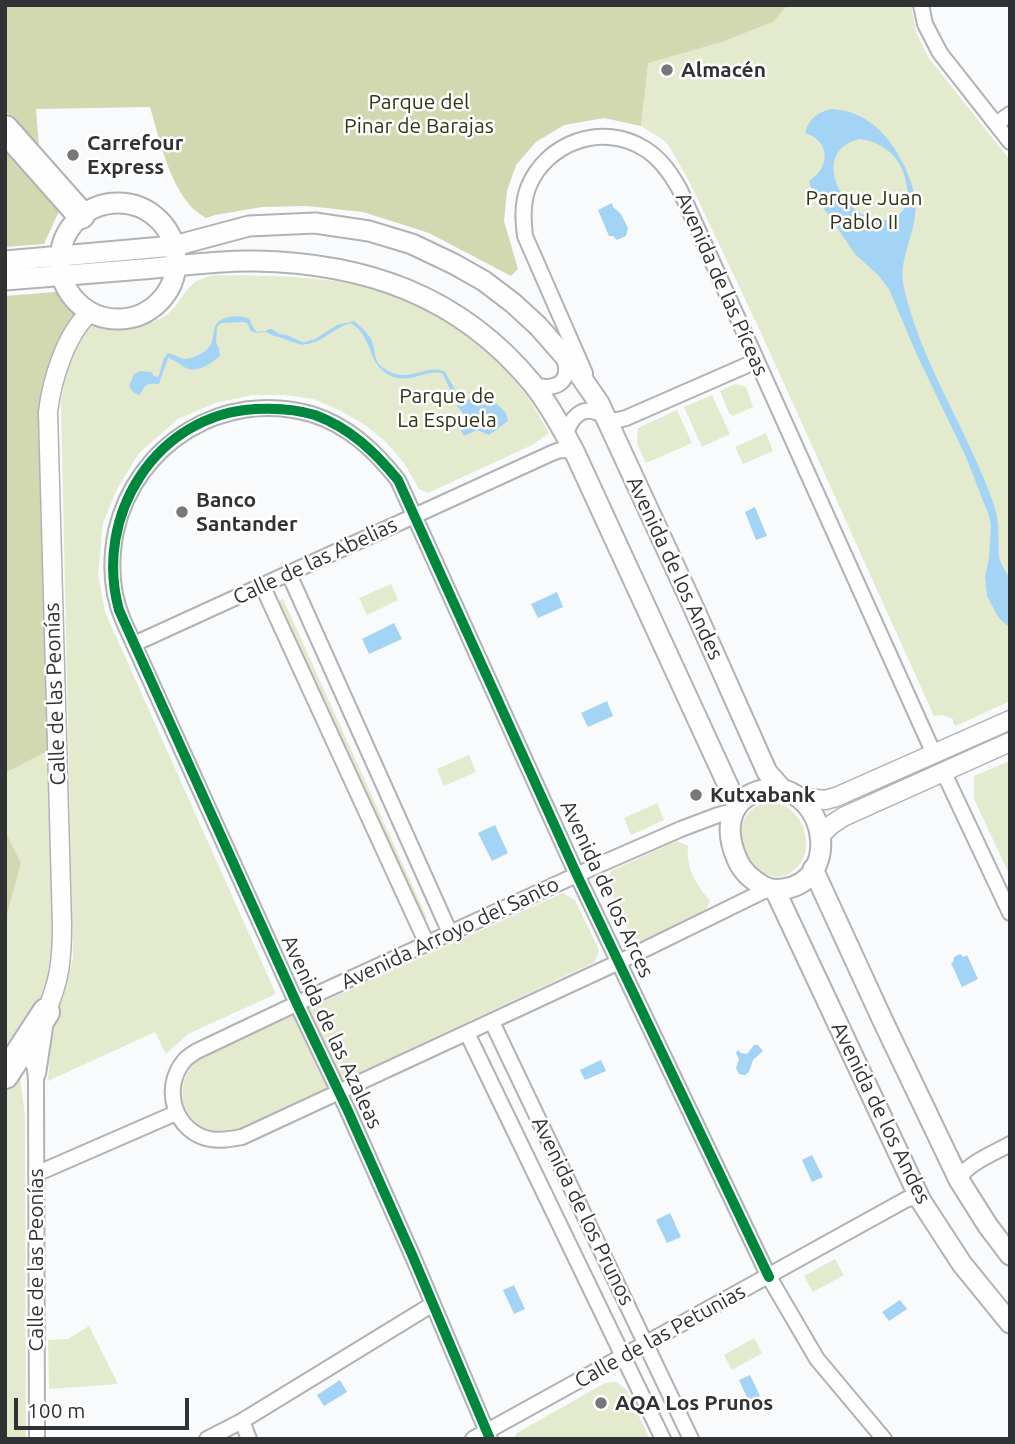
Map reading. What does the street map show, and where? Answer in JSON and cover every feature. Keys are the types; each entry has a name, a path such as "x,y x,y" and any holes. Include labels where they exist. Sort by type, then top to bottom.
{"highway":[{"path":"5,129 81,215"},
{"path":"10,1068 46,1012"}],"main road":[{"path":"121,203 150,212 162,222 174,246 176,266 171,285 161,302 145,314 127,320 107,320 89,313 71,297 61,276 59,256 70,227 81,215 106,204 121,203"},
{"name":"Avenida de los Andes","path":"5,261 174,246 249,226 316,223 369,231 412,244 484,281 538,326 561,350 592,391 608,419 767,772 791,793"},
{"name":"Avenida de los Andes","path":"5,280 255,261 334,268 385,280 432,300 463,318 494,343 533,385 570,444 735,808"},
{"path":"762,789 791,793 814,814 821,835 820,848 808,878 798,886 771,889 759,884 743,870 732,849 729,827 735,808 752,793 762,789"},
{"name":"Avenida de los Andes","path":"813,869 959,1180 1010,1255"},
{"name":"Avenida de los Andes","path":"771,889 921,1201 962,1264 1010,1323"}],"street":[{"path":"921,5 925,24 940,53 1010,142"},
{"path":"996,124 1010,114"},
{"name":"Avenida de las Píceas","path":"592,391 525,236 523,205 528,188 547,159 573,142 607,136 632,142 654,155 667,169 686,202 934,754"},
{"name":"Calle de las Peonías","path":"37,1439 36,1082 46,1012 60,971 62,925 48,412 54,379 65,352 76,329 89,313"},
{"path":"533,385 551,387 560,384 565,376 566,365 561,350"},
{"path":"570,444 568,427 582,412 596,412 608,419 619,420 635,415 751,363 754,355"},
{"name":"Avenida de los Arces","path":"134,644 114,592 113,544 119,518 132,488 160,451 180,435 201,422 229,413 264,409 295,410 331,422 361,441 382,460 398,480 415,515 577,875 769,1277 817,1359 884,1439"},
{"name":"Calle de las Abelias","path":"134,644 570,444"},
{"path":"289,574 450,933"},
{"path":"262,585 427,944"},
{"name":"Avenida de las Azaleas","path":"134,644 339,1092 488,1434"},
{"path":"791,793 825,800 836,797 1010,720"},
{"path":"821,835 843,817 1010,742"},
{"path":"934,754 1010,913"},
{"name":"Avenida Arroyo del Santo","path":"177,1113 173,1084 185,1060 197,1051 577,875 735,808"},
{"path":"36,1174 177,1113 191,1131 211,1139 242,1137 771,889"},
{"name":"Avenida de los Prunos","path":"492,1022 691,1439"},
{"name":"Avenida de los Prunos","path":"467,1033 663,1439"},
{"path":"10,1068 22,1059 32,1062 35,1065 36,1082"},
{"path":"959,1180 968,1167 1010,1144"},
{"name":"Calle de las Petunias","path":"473,1439 488,1434 907,1199 921,1201"},
{"path":"206,1439 433,1304"},
{"path":"242,1420 249,1439"}],"green space":[{"name":"Parque del Pinar de Barajas","path":"5,5 788,5 773,22 722,42 648,63 641,126 604,118 564,125 536,142 516,165 507,191 504,221 518,269 511,276 429,233 363,212 307,206 262,207 206,218 191,206 175,183 150,107 36,109 39,147 5,110"},
{"name":"Parque Juan Pablo II","path":"788,5 911,5 916,32 928,57 1010,160 1010,701 956,726 953,719 943,715 934,716 762,335 691,185 669,146 641,126 647,63 722,42 773,22"},
{"path":"5,142 60,209 44,244 5,247"},
{"name":"Parque de La Espuela","path":"214,275 290,277 341,282 390,293 413,302 448,322 491,357 527,396 549,433 532,445 428,493 419,489 404,463 385,441 341,411 313,399 252,395 215,403 178,419 139,453 117,489 103,523 98,573 105,612 276,994 188,1034 166,1054 155,1032 48,1081 51,1041 73,958 61,402 67,371 90,324 147,324 169,313 194,283"},
{"path":"67,291 78,312 47,381 51,749 5,773 5,296"},
{"path":"735,384 746,387 753,407 733,416 729,413 720,391"},
{"path":"712,395 730,434 702,447 684,407"},
{"path":"677,410 692,443 646,463 637,444 638,428"},
{"path":"766,433 773,451 743,464 735,447"},
{"path":"391,584 398,600 367,615 359,598"},
{"path":"283,599 427,918 423,920 277,602"},
{"path":"51,749 52,949 44,996 19,1069 25,1116 26,1439 5,1439 5,929 21,863 5,831 5,772"},
{"path":"469,755 476,772 444,786 437,769"},
{"path":"1010,761 1010,876 974,799 974,776"},
{"path":"768,802 789,809 799,819 805,833 806,849 802,861 794,870 780,877 766,874 754,866 746,853 742,838 743,823 751,810"},
{"path":"657,803 664,820 631,835 624,818"},
{"path":"5,831 21,863 5,929"},
{"path":"677,841 688,846 693,876 710,901 705,911 642,941 631,936 606,882 611,871"},
{"path":"563,893 575,900 599,950 595,962 235,1131 218,1132 204,1128 186,1110 184,1084 189,1071 199,1058"},
{"path":"835,1259 844,1275 813,1292 804,1276"},
{"path":"89,1326 118,1384 49,1389 48,1340 68,1339"},
{"path":"754,1338 762,1353 732,1370 724,1355"},
{"name":"AQA Los Prunos","path":"616,1382 626,1389 650,1439 514,1439 517,1433 605,1383"}],"water":[{"path":"827,110 856,114 876,127 898,154 911,183 916,210 904,260 904,288 920,338 974,455 995,508 999,557 1010,581 1010,628 998,617 987,596 985,576 991,526 966,457 916,353 889,289 855,254 814,198 809,181 821,169 825,155 820,142 805,133 814,117","holes":["859,139 886,149 898,161 907,188 907,200 903,210 897,216 882,221 867,217 852,207 841,193 835,177 834,161 842,148"]},
{"path":"612,203 628,228 626,236 617,240 609,236 598,210"},
{"path":"235,316 249,319 257,332 272,329 302,342 315,339 337,325 354,321 371,338 379,364 391,373 408,375 431,370 445,372 457,393 461,407 474,394 486,393 506,413 508,421 489,435 477,430 464,436 461,431 466,417 458,407 443,374 437,372 411,378 389,375 382,370 363,336 351,323 312,343 297,344 266,332 257,333 251,331 247,323 221,323 217,327 216,343 220,356 201,368 192,370 168,358 159,384 147,385 140,395 131,389 129,386 134,374 140,371 151,372 157,377 168,353 185,359 205,351 213,339 218,322"},
{"path":"755,507 767,536 756,540 745,512"},
{"path":"557,592 563,607 538,618 531,604"},
{"path":"394,623 402,639 369,654 362,639"},
{"path":"607,701 613,716 588,727 581,713"},
{"path":"495,825 508,853 492,861 478,833"},
{"path":"960,954 964,957 967,955 978,979 962,987 951,963 954,957"},
{"path":"754,1045 758,1045 763,1051 753,1060 749,1072 745,1075 739,1074 736,1068 739,1059 736,1053 738,1050 747,1054"},
{"path":"601,1060 606,1071 585,1080 580,1070"},
{"path":"812,1155 823,1177 812,1182 802,1160"},
{"path":"670,1213 681,1237 667,1243 656,1220"},
{"path":"514,1285 525,1309 514,1314 503,1290"},
{"path":"900,1300 907,1309 889,1321 882,1312"},
{"path":"750,1375 760,1396 749,1402 739,1380"},
{"path":"340,1380 347,1392 324,1406 317,1395"}],"cycle path":[{"path":"490,1439 348,1111 119,610 113,575 115,540 125,506 140,476 162,450 189,429 220,415 256,409 286,409 308,413 328,420 351,434 398,480 577,875 769,1277"}],"place":[{"name":"Almacén","path":"667,70"},
{"name":"Carrefour Express","path":"73,155"},
{"name":"Banco Santander","path":"182,512"},
{"name":"Kutxabank","path":"696,795"},
{"name":"AQA Los Prunos","path":"601,1403"}]}
